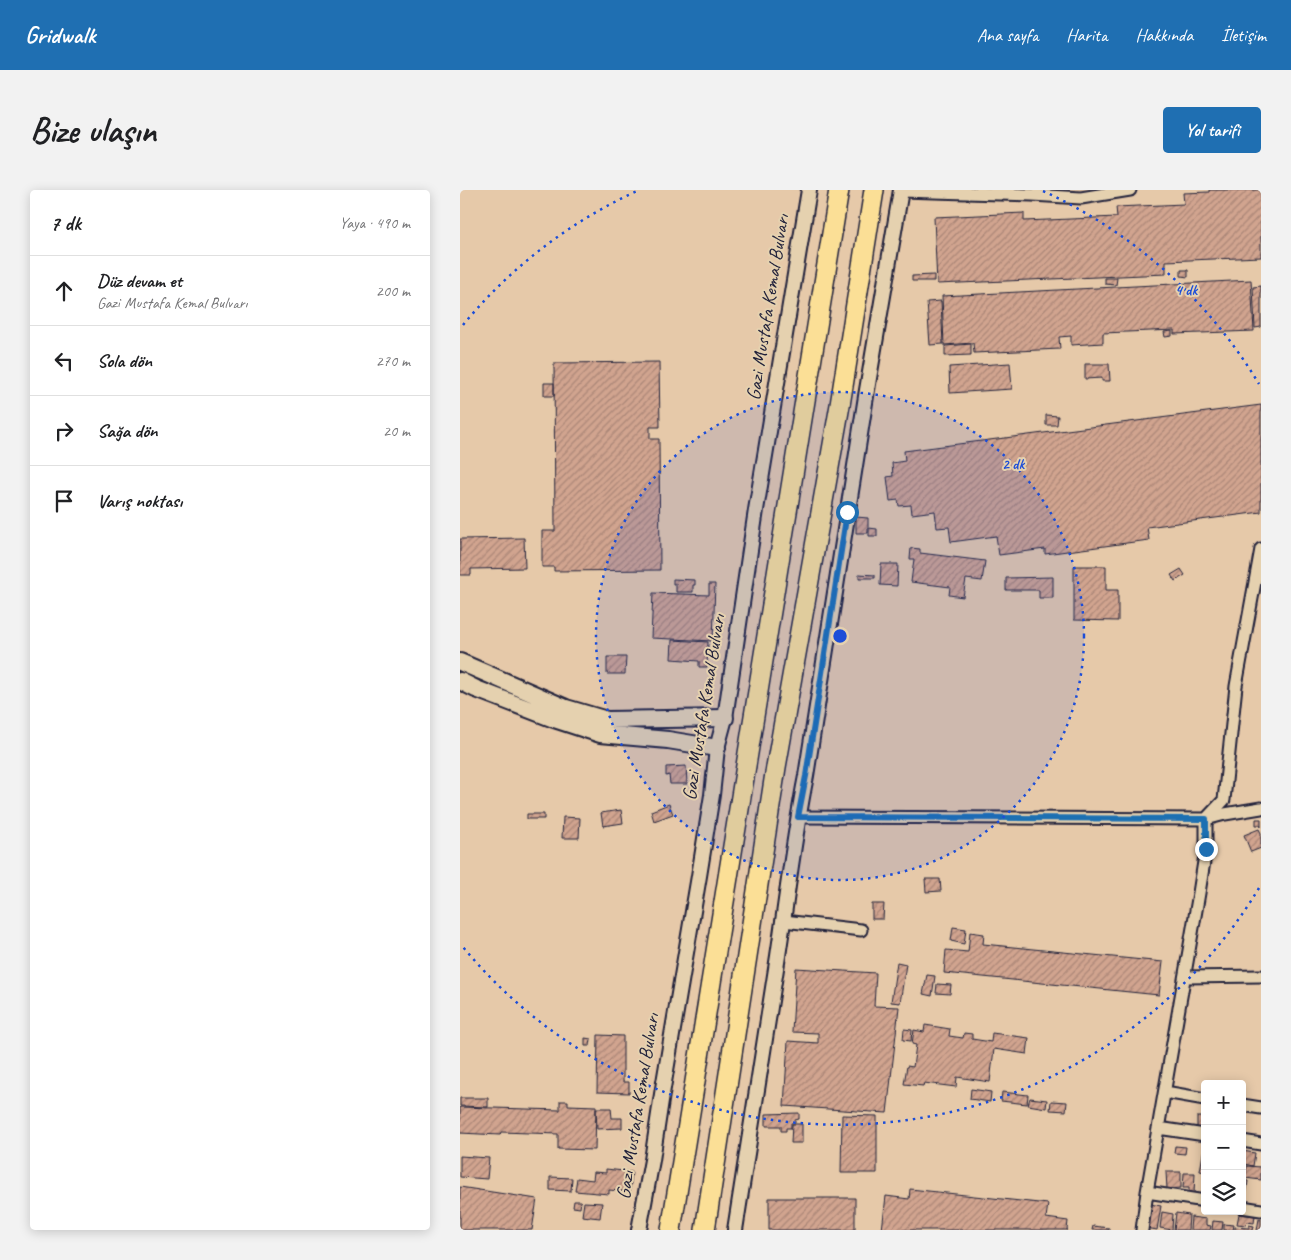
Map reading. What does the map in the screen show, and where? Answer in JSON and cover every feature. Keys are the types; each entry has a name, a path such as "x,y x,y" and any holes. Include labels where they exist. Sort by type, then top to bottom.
{"highway":[{"path":"671,1230 839,190"},
{"path":"705,1230 776,767 840,404 874,190"}],"main road":[{"path":"460,662 566,708 607,720 725,718"},
{"path":"460,681 554,719 600,734 668,740 717,748"}],"street":[{"name":"Gazi Mustafa Kemal Bulvarı","path":"639,1230 712,795 717,748 725,718 756,510 809,190"},
{"path":"735,1230 784,921 798,817 901,190 1081,198 1130,190"},
{"path":"1142,1230 1206,849 1206,819 1224,800 1236,686 1261,549"},
{"path":"798,817 1206,819 1261,808"},
{"path":"784,921 861,930"},
{"path":"1185,977 1261,976"},
{"path":"1165,1092 1201,1098"},
{"path":"1246,1106 1261,1108"},
{"path":"1158,1128 1201,1135"},
{"path":"1246,1142 1261,1144"},
{"path":"1147,1192 1201,1200"},
{"path":"1246,1208 1261,1210"}],"building":[{"path":"1209,190 1261,190 1261,257 1166,261 1166,274 937,284 934,217 1024,213 1024,221 1117,217 1116,207 1184,204 1183,193 1209,192"},
{"path":"1181,270 1188,270 1188,277 1181,276"},
{"path":"934,275 934,281 912,281 912,276"},
{"path":"1105,278 1117,278 1116,285 1105,284"},
{"path":"1251,280 1254,331 1174,334 1174,330 1103,333 1103,343 1071,345 1071,336 1059,337 1060,349 974,353 973,343 944,345 942,296"},
{"path":"1261,286 1261,327 1255,328 1253,287"},
{"path":"941,301 943,344 930,345 927,302"},
{"path":"1172,331 1172,336 1165,337 1164,332"},
{"path":"971,344 971,355 945,356 945,346"},
{"path":"659,362 660,427 650,427 650,439 659,439 660,570 554,571 554,567 542,567 542,531 555,531 554,363"},
{"path":"1010,363 1012,389 950,393 949,367"},
{"path":"1085,364 1109,364 1110,381 1102,381 1102,378 1085,379"},
{"path":"544,383 554,383 554,396 544,396"},
{"path":"1261,405 1261,512 1147,527 1149,540 1045,554 1045,549 999,555 996,536 951,542 949,527 937,528 935,511 912,514 911,505 899,506 898,500 890,501 887,477 893,476 892,463 905,461 904,451"},
{"path":"1046,415 1058,416 1057,425 1046,425"},
{"path":"856,517 868,518 868,533 856,533"},
{"path":"869,528 877,529 877,536 869,536"},
{"path":"524,538 525,568 471,569 471,575 460,575 460,539"},
{"path":"911,548 920,549 920,553 985,561 982,581 966,579 963,597 949,595 950,587 911,582 914,559 910,559"},
{"path":"881,564 898,564 897,586 880,585"},
{"path":"1074,566 1106,566 1106,590 1118,590 1118,621 1074,620"},
{"path":"1181,569 1185,575 1175,581 1171,575"},
{"path":"859,574 875,575 875,578 859,578"},
{"path":"1053,577 1053,598 1039,598 1039,590 1006,590 1006,578"},
{"path":"673,579 695,580 693,592 676,592 676,584 673,584"},
{"path":"709,584 715,584 713,641 651,638 653,593 709,595"},
{"path":"672,640 708,642 707,667 699,667 699,661 671,659"},
{"path":"607,657 626,657 625,674 607,674"},
{"path":"686,766 687,784 670,784 669,775 666,776 666,767"},
{"path":"669,804 673,814 654,821 651,811"},
{"path":"621,810 623,823 603,826 601,813"},
{"path":"527,814 544,814 544,819 527,819"},
{"path":"563,817 580,818 579,838 562,838"},
{"path":"1256,819 1261,819 1261,827 1256,825"},
{"path":"1259,829 1261,833 1261,848 1251,852 1244,835"},
{"path":"925,879 940,879 941,891 926,892"},
{"path":"872,904 884,904 883,919 872,919"},
{"path":"953,927 966,929 964,944 951,941"},
{"path":"970,932 984,934 983,944 1163,962 1159,995 944,973 946,950 968,952"},
{"path":"897,962 906,964 900,1003 891,1002"},
{"path":"796,968 876,973 874,1006 899,1007 887,1113 784,1106 788,1041 818,1043 818,1033 792,1032"},
{"path":"927,975 935,976 932,996 923,994"},
{"path":"937,984 951,985 950,994 936,993"},
{"path":"925,1025 950,1029 949,1036 963,1038 964,1033 972,1034 972,1039 991,1042 992,1033 1029,1038 1027,1054 994,1049 990,1082 957,1077 956,1087 924,1083 923,1086 904,1084 907,1066 913,1067 916,1045 912,1044 914,1030 924,1032"},
{"path":"904,1029 912,1030 911,1041 903,1040"},
{"path":"598,1035 623,1036 623,1082 629,1082 629,1093 597,1092"},
{"path":"585,1038 591,1039 590,1046 585,1046"},
{"path":"971,1089 991,1092 990,1102 970,1099"},
{"path":"1002,1092 1028,1095 1027,1104 1001,1101"},
{"path":"460,1098 488,1098 488,1107 460,1106"},
{"path":"1030,1098 1047,1100 1046,1108 1028,1105"},
{"path":"560,1101 568,1101 568,1105 596,1106 595,1150 558,1149 558,1134 501,1132 500,1135 460,1133 460,1107 560,1110"},
{"path":"1051,1101 1067,1102 1066,1111 1050,1110"},
{"path":"596,1108 611,1108 612,1118 622,1118 622,1128 597,1129"},
{"path":"799,1113 799,1119 795,1120 795,1123 791,1123 791,1128 786,1128 786,1131 781,1131 781,1126 766,1126 766,1114"},
{"path":"842,1115 877,1116 877,1173 841,1173"},
{"path":"1197,1117 1201,1117 1201,1133 1197,1133"},
{"path":"792,1124 802,1124 802,1143 791,1143"},
{"path":"1175,1146 1186,1147 1185,1154 1174,1153"},
{"path":"1246,1152 1255,1153 1253,1166 1246,1164"},
{"path":"460,1156 489,1158 487,1179 460,1177"},
{"path":"1247,1166 1261,1167 1261,1180 1246,1178"},
{"path":"606,1169 632,1172 630,1192 609,1190 609,1194 575,1191 577,1178 593,1180 594,1172 606,1173"},
{"path":"1166,1172 1181,1172 1181,1188 1167,1189"},
{"path":"1184,1173 1195,1173 1194,1194 1189,1194 1189,1188 1183,1188"},
{"path":"550,1177 572,1178 571,1191 550,1190"},
{"path":"460,1187 537,1199 532,1230 460,1230"},
{"path":"910,1189 1048,1204 1046,1218 1068,1221 1067,1230 882,1230 886,1196 909,1199"},
{"path":"769,1198 855,1198 855,1230 769,1230"},
{"path":"574,1201 581,1201 580,1208 573,1207"},
{"path":"584,1202 602,1203 600,1218 582,1216"},
{"path":"1150,1204 1161,1206 1157,1230 1146,1228"},
{"path":"1162,1212 1173,1214 1172,1230 1160,1228"},
{"path":"1176,1213 1189,1215 1188,1230 1174,1230"},
{"path":"1239,1215 1255,1216 1254,1223 1247,1222 1246,1225 1237,1224"},
{"path":"1191,1217 1206,1219 1206,1225 1211,1226 1210,1230 1190,1230"},
{"path":"1259,1219 1261,1219 1261,1230 1257,1230"},
{"path":"1213,1221 1223,1222 1222,1230 1212,1230"},
{"path":"1224,1224 1234,1225 1233,1230 1224,1230"},
{"path":"1249,1225 1254,1226 1253,1230 1235,1230 1235,1227 1249,1228"},
{"path":"1093,1226 1109,1228 1109,1230 1092,1230"}],"route":[{"path":"847,512 798,817 1206,819 1206,849"}]}
